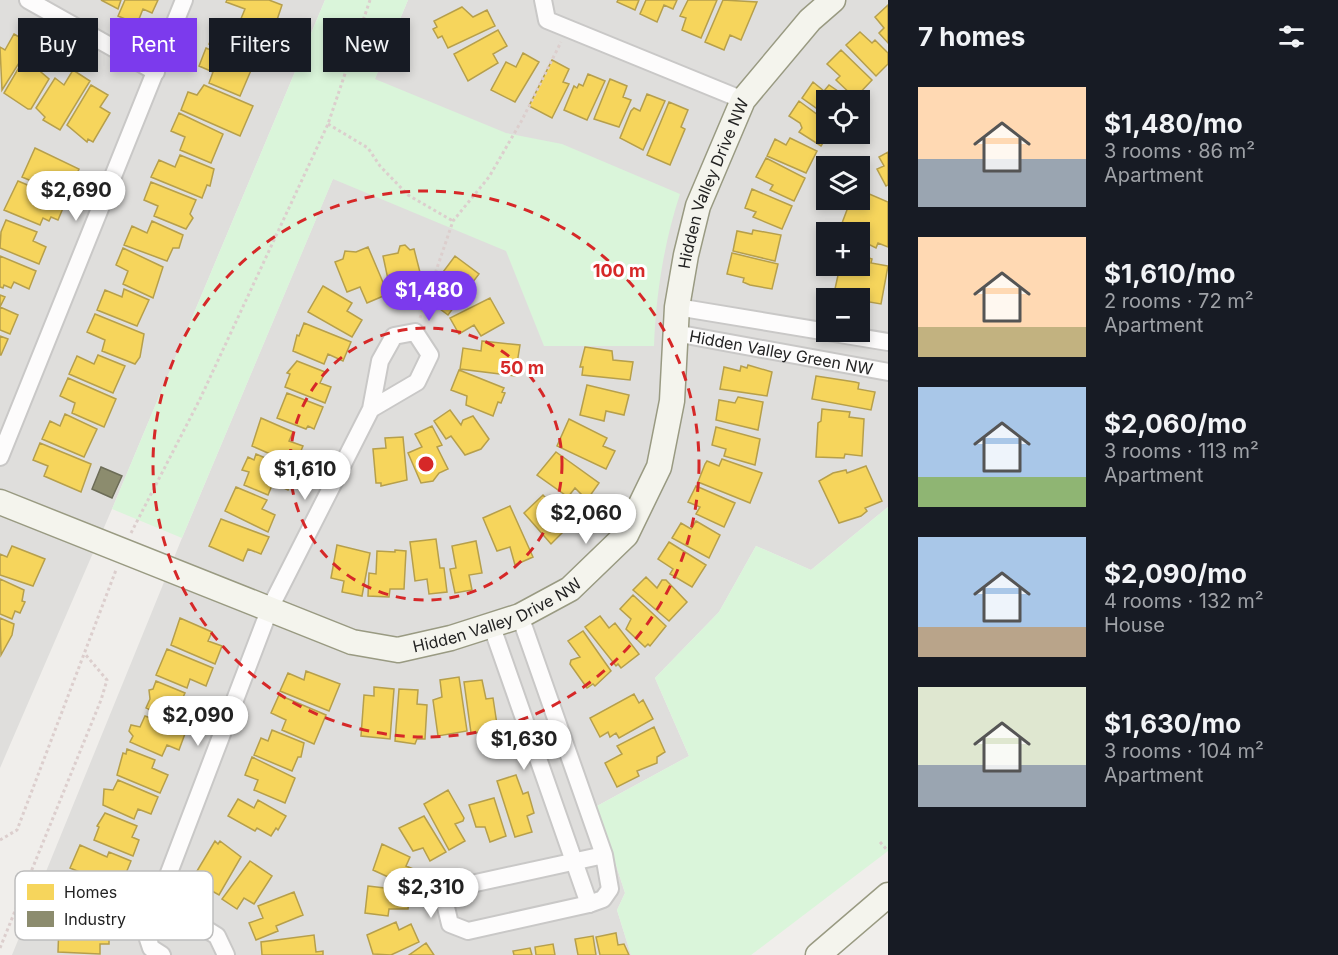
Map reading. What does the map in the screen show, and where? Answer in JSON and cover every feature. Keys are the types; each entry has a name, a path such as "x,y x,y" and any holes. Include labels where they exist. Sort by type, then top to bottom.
{"street":[{"path":"28,0 110,46"},
{"path":"177,18 184,0"},
{"path":"543,0 547,20 743,100"},
{"name":"Hidden Valley Drive NW","path":"0,502 352,642 398,650 492,627 520,616 570,589 626,535 659,467 672,401 677,307 686,255 698,206 743,100 810,20 833,0"},
{"path":"0,457 156,72"},
{"name":"Hidden Valley Green NW","path":"677,307 888,342"},
{"path":"169,871 270,608 371,409 380,361 394,336 415,332 430,355 417,382 371,409"},
{"name":"Hidden Valley Green NW","path":"675,333 888,372"},
{"path":"520,616 604,855 610,889 603,898 589,904 468,931 450,924 445,903 462,886 604,855"},
{"path":"492,627 589,904"},
{"path":"818,955 888,894"},
{"path":"213,933 217,936 226,955"},
{"path":"148,940 151,948 162,955"}],"path":[{"path":"0,840 17,830 133,529 200,399 327,124 370,0"},
{"path":"415,332 453,221 489,177 522,120 567,30"},
{"path":"327,124 368,148 380,166 408,195 453,221"},
{"path":"32,871 102,700 107,680 86,654"},
{"path":"880,842 888,851"},
{"path":"0,948 15,912"}],"shaded area":[{"path":"0,0 325,0 311,33 311,18 209,18 209,72 295,72 112,509 0,768"},
{"path":"408,0 888,0 888,507 811,570 756,546 719,612 655,678 689,756 597,806 625,893 617,910 631,955 12,955 18,940 213,940 213,871 46,871 182,538 378,72 410,72 410,18 400,18"}],"green space":[{"path":"325,0 408,0 400,18 323,18 323,72 378,72 375,79 506,133 562,144 680,194 669,231 662,269 654,346 544,346 506,251 333,179 182,538 112,509 295,72 311,72 311,33"},
{"path":"888,507 888,851 751,955 631,955 617,910 625,893 597,806 689,756 655,678 719,612 756,546 811,570"}],"building: Homes":[{"path":"101,0 121,0 118,9"},
{"path":"125,0 158,0 152,13 143,9 139,18 118,16"},
{"path":"227,0 269,0 282,5 278,18 241,18 245,9 226,2"},
{"path":"618,0 639,0 635,10 617,2"},
{"path":"646,0 677,0 673,9 664,5 657,22 640,14"},
{"path":"688,0 717,0 701,38 682,30 686,18 680,16"},
{"path":"723,0 757,2 741,40 730,35 724,50 705,42"},
{"path":"888,5 888,43 879,33 884,28 875,17"},
{"path":"462,7 473,17 487,10 495,26 448,48 442,36 438,38 433,29 437,27 434,21"},
{"path":"498,30 507,46 493,54 498,63 468,81 454,54"},
{"path":"860,32 872,43 875,40 888,53 888,64 876,76 846,45"},
{"path":"14,34 18,36 18,65 2,90 0,47 5,50"},
{"path":"206,48 209,49 209,70 199,66"},
{"path":"841,50 872,80 863,90 847,90 836,80 840,76 827,64"},
{"path":"523,53 539,62 515,102 491,90 506,62 516,67"},
{"path":"552,60 569,69 563,82 569,84 552,118 529,106"},
{"path":"18,69 18,72 41,72 49,79 31,109 4,93"},
{"path":"72,72 76,72 90,81 60,130 43,120 45,117 36,108 55,78 64,85"},
{"path":"213,72 250,72 240,96 209,83"},
{"path":"588,74 605,81 587,120 564,110 574,86 577,88 579,84 583,86"},
{"path":"610,79 627,86 623,97 631,100 619,127 594,119"},
{"path":"813,82 823,90 816,90 816,108 802,98"},
{"path":"91,85 108,95 100,107 110,113 93,142 88,139 87,142 67,125"},
{"path":"204,85 253,106 240,136 181,110 188,92 197,95"},
{"path":"829,85 836,90 825,90"},
{"path":"647,94 665,101 643,150 620,138 631,111 634,108 640,111"},
{"path":"799,101 816,114 816,143 799,132 802,128 800,123 789,116"},
{"path":"669,102 688,110 681,127 685,129 670,165 647,155"},
{"path":"179,113 223,134 211,163 180,150 185,137 171,131"},
{"path":"790,138 817,151 806,173 767,156 775,139 786,145"},
{"path":"35,148 79,169 72,185 58,179 53,190 22,177"},
{"path":"888,152 888,185 886,186 877,169 884,166 879,157"},
{"path":"180,155 214,169 210,186 207,185 202,198 151,177 159,160 175,167"},
{"path":"766,158 805,178 794,201 770,190 773,185 756,177"},
{"path":"18,181 66,201 58,220 51,217 49,221 43,218 40,225 4,210"},
{"path":"151,182 196,200 190,214 193,218 186,229 154,216 158,206 144,200"},
{"path":"752,189 792,206 782,229 753,217 756,212 745,208"},
{"path":"870,194 888,202 888,247 878,243 876,248 870,245 870,222 842,222 847,210 870,210"},
{"path":"6,220 37,232 33,241 46,247 39,264 0,248 1,232"},
{"path":"152,221 183,235 179,248 173,248 167,261 124,245 132,226 147,233"},
{"path":"753,230 781,235 775,261 733,251 737,231 752,234"},
{"path":"405,245 410,250 414,249 423,284 415,290 408,284 410,295 392,298 383,256 398,253 400,246"},
{"path":"368,247 388,294 367,303 360,287 347,292 335,262 343,259 345,251 356,252"},
{"path":"123,248 163,267 153,298 123,284 128,271 116,265"},
{"path":"732,253 778,264 772,289 750,285 743,282 744,278 727,274"},
{"path":"0,256 36,271 29,289 14,282 11,288 4,285 3,288 0,287"},
{"path":"455,256 479,274 448,315 432,303 442,290 434,284"},
{"path":"870,258 872,259 871,263 888,266 881,304 870,302 870,288 835,288 838,276 870,276"},
{"path":"323,286 352,303 347,311 362,320 352,337 308,312"},
{"path":"124,289 149,300 137,326 97,310 105,290 122,297"},
{"path":"0,295 5,297 0,307"},
{"path":"490,298 504,323 481,336 474,325 459,334 450,318"},
{"path":"0,307 18,315 10,334 0,330"},
{"path":"95,314 144,334 140,357 135,364 102,351 105,340 87,332"},
{"path":"304,323 351,342 343,361 328,354 324,364 293,351 297,335 299,336"},
{"path":"0,336 8,339 1,355 0,355"},
{"path":"482,341 520,345 515,376 460,369 463,348 481,351"},
{"path":"585,347 612,351 613,360 633,362 630,380 582,375 583,367 580,367"},
{"path":"98,355 125,366 113,393 69,374 77,356 94,364"},
{"path":"297,361 325,372 320,383 331,387 325,403 285,387 290,374 287,373"},
{"path":"748,365 772,372 767,396 720,389 724,367 740,371 741,366 747,368"},
{"path":"459,370 504,388 502,392 505,393 501,403 498,402 493,416 466,405 467,396 451,390"},
{"path":"816,376 859,383 858,389 875,392 871,410 812,399"},
{"path":"68,378 116,399 104,427 72,413 75,403 60,396"},
{"path":"587,385 629,395 624,415 606,411 604,421 580,415"},
{"path":"287,393 323,407 314,429 308,426 306,429 277,418"},
{"path":"738,397 763,402 758,430 716,420 719,400 735,403"},
{"path":"822,409 850,412 849,417 864,419 862,456 845,454 844,458 816,457 818,423 821,421"},
{"path":"450,410 461,425 463,420 473,416 489,439 481,449 465,455 451,436 446,439 434,421"},
{"path":"65,414 97,429 84,457 42,439 50,421 60,426"},
{"path":"261,418 293,432 289,441 303,446 295,465 252,446"},
{"path":"569,419 607,438 603,446 615,451 606,469 557,446"},
{"path":"432,426 442,445 437,447 448,469 439,473 433,481 421,483 408,453 422,447 415,434"},
{"path":"716,427 760,439 755,465 724,456 726,449 712,445"},
{"path":"403,437 407,480 381,486 381,483 376,483 373,449 386,448 385,438"},
{"path":"40,443 91,464 81,492 44,476 48,466 33,460"},
{"path":"556,452 599,483 587,500 575,488 568,497 537,475"},
{"path":"256,454 296,471 288,490 273,483 268,495 244,485 249,472 242,470 248,457 254,460"},
{"path":"722,459 762,473 750,503 698,482 707,461 719,466"},
{"path":"866,466 882,501 865,508 867,511 861,516 839,523 819,481 833,473 846,470 847,473"},
{"path":"696,486 735,503 724,527 696,514 700,507 688,502"},
{"path":"236,487 267,500 262,509 275,515 268,532 225,511"},
{"path":"543,495 559,512 555,521 564,531 551,544 524,513"},
{"path":"510,506 533,557 515,565 510,547 497,551 483,518"},
{"path":"221,519 269,537 261,554 248,549 243,561 209,546"},
{"path":"696,521 720,535 709,558 672,538 681,523 691,529"},
{"path":"436,539 440,568 444,568 447,592 429,594 427,579 415,581 410,542"},
{"path":"476,541 482,573 469,575 472,590 455,593 450,569 456,568 452,546"},
{"path":"669,542 706,565 692,587 670,574 673,569 658,559"},
{"path":"337,545 370,553 362,596 342,592 344,581 331,578"},
{"path":"12,546 45,559 33,586 0,575 0,554 7,557"},
{"path":"395,550 406,551 404,589 390,589 389,597 368,596 369,573 376,574 377,551 395,552"},
{"path":"646,577 657,588 662,580 666,580 687,602 669,621 633,590"},
{"path":"0,579 24,590 22,601 25,602 20,613 15,611 12,619 0,614"},
{"path":"633,595 666,626 650,646 648,644 645,647 626,629 631,619 620,609"},
{"path":"600,616 609,628 615,623 639,654 621,668 618,664 616,666 585,627"},
{"path":"0,618 14,624 12,635 1,655"},
{"path":"180,618 212,632 208,641 222,646 215,664 171,645"},
{"path":"583,631 611,671 595,686 593,684 587,688 570,664 571,660 580,657 568,641"},
{"path":"167,649 213,668 206,686 190,679 187,688 156,675"},
{"path":"306,671 340,684 329,711 280,691 288,673 304,680"},
{"path":"459,677 467,731 438,736 433,700 442,697 440,680"},
{"path":"482,680 486,699 493,698 498,731 471,733 464,682"},
{"path":"156,681 185,693 180,704 194,710 187,727 146,708 150,699 149,690 153,689"},
{"path":"374,687 394,689 390,739 361,736 364,695 374,696"},
{"path":"399,689 418,690 417,704 427,705 425,739 417,739 415,744 395,741"},
{"path":"634,694 639,703 643,700 653,719 619,738 616,733 610,737 608,732 600,737 590,718"},
{"path":"279,695 326,715 314,744 282,730 286,720 271,713"},
{"path":"145,716 186,731 179,750 167,745 162,756 130,742 133,736 129,731 131,725 140,727"},
{"path":"654,727 665,752 657,757 657,763 637,771 639,776 617,787 605,763 622,754 617,746"},
{"path":"272,730 304,743 301,757 298,757 292,771 254,755 261,738 268,741"},
{"path":"127,749 155,760 152,768 168,775 160,793 117,775 123,753 126,754"},
{"path":"252,757 295,778 285,803 254,790 258,780 245,775"},
{"path":"516,775 523,794 528,792 534,813 527,816 532,832 515,837 497,781"},
{"path":"118,780 158,797 151,814 138,809 134,819 103,805 104,789 113,790"},
{"path":"448,790 464,818 463,821 455,824 465,841 449,850 424,804"},
{"path":"494,798 506,836 490,842 485,827 476,827 469,805"},
{"path":"238,799 254,808 258,800 286,816 278,830 276,828 271,836 257,828 255,831 228,816"},
{"path":"105,813 137,826 132,837 139,840 133,856 94,840 99,827 97,826"},
{"path":"424,816 446,852 430,861 423,848 413,851 399,828"},
{"path":"215,841 218,844 220,841 241,857 219,895 213,892 213,871 197,871"},
{"path":"382,844 410,857 406,866 418,871 410,887 373,870"},
{"path":"80,845 107,857 109,852 131,861 127,871 77,871 70,868"},
{"path":"250,861 272,876 254,904 244,898 237,909 222,899"},
{"path":"368,886 410,891 408,909 389,909 388,916 365,913"},
{"path":"294,892 303,915 276,926 278,931 256,940 249,923 263,918 258,906"},
{"path":"396,922 399,930 411,924 419,942 391,955 373,954 367,935"},
{"path":"616,933 618,945 624,944 629,955 600,955 596,937"},
{"path":"314,935 316,952 323,951 323,955 262,955 261,942"},
{"path":"593,936 596,955 578,955 575,939"},
{"path":"58,940 109,940 109,944 100,944 100,954 58,952"},
{"path":"426,943 434,955 409,955"},
{"path":"553,944 555,955 536,955 535,947"},
{"path":"530,948 532,955 514,955 513,951"}],"building: Industry":[{"path":"101,467 122,476 112,498 92,489"}]}
